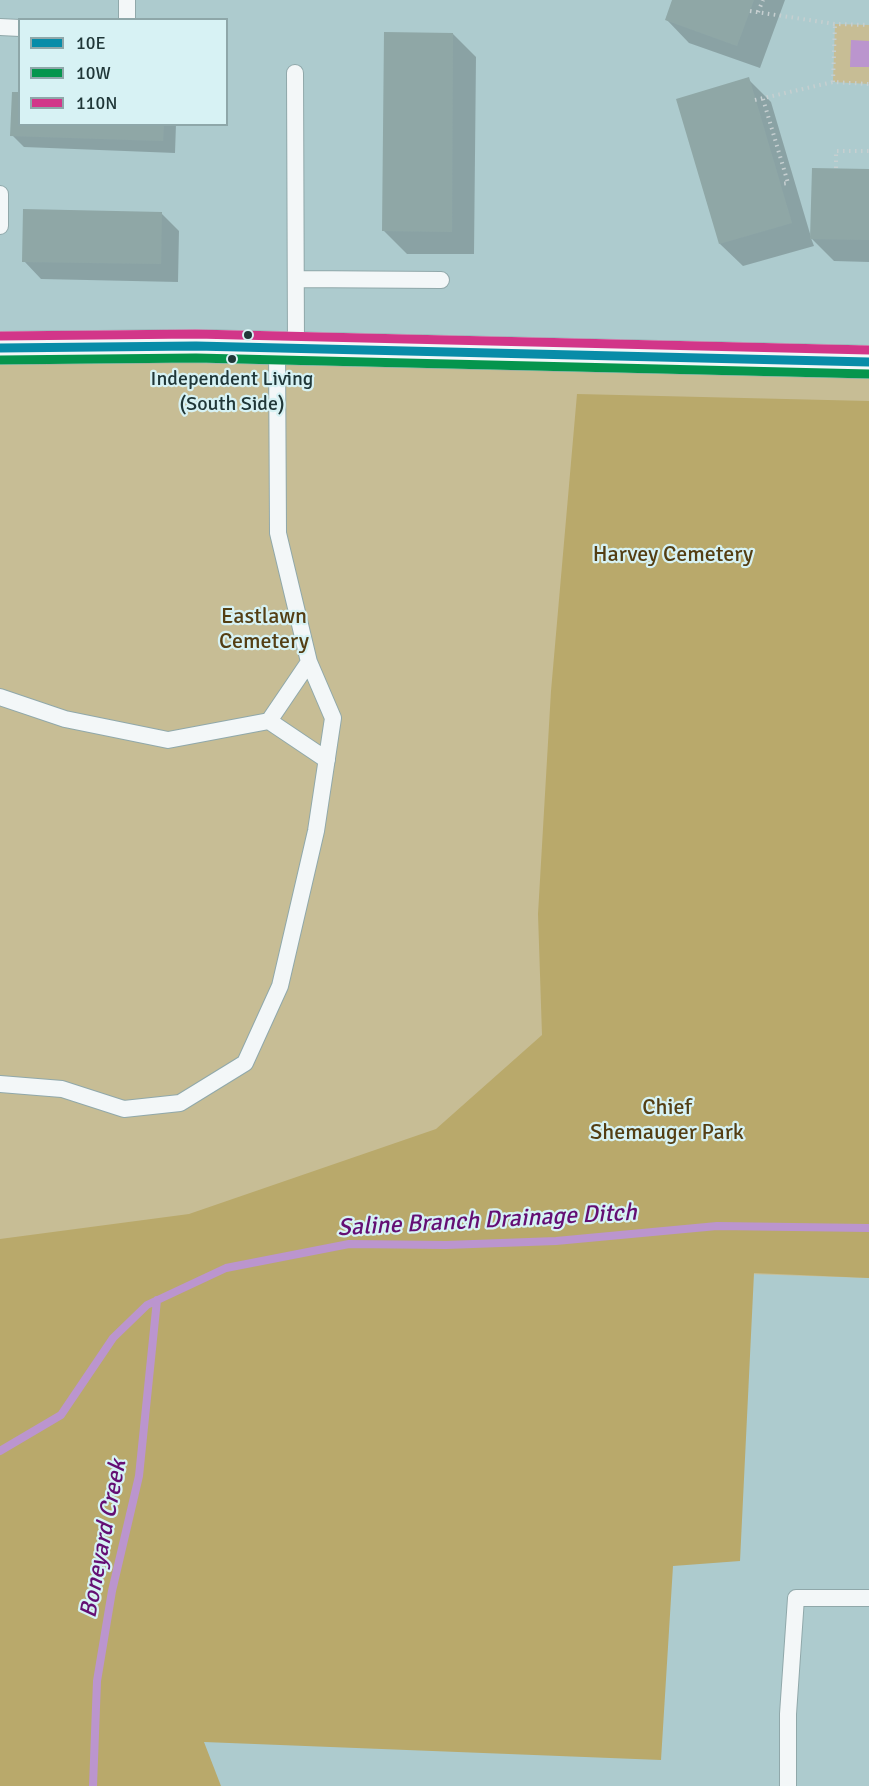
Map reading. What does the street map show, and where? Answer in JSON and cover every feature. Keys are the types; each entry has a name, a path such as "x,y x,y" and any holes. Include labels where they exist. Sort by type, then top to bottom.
{"street":[{"path":"0,348 287,348 869,362"}],"lane":[{"path":"127,0 127,18"},
{"path":"0,27 18,28"},
{"path":"0,1084 62,1089 124,1109 180,1103 244,1062 280,986 316,831 333,718 309,662 278,533 287,348 296,279 295,73"},
{"path":"0,194 0,226"},
{"path":"296,279 441,280"},
{"path":"269,721 309,662"},
{"path":"0,697 65,719 168,740 269,721 327,760"},
{"path":"788,1786 788,1714 796,1598 869,1598"}],"path":[{"path":"758,12 763,0"},
{"path":"750,11 836,24 869,26"},
{"path":"833,82 836,24"},
{"path":"755,100 833,82 869,84"},
{"path":"763,99 788,183 780,184"},
{"path":"836,168 836,151 869,151"}],"green space":[{"path":"835,24 869,25 869,84 833,82"},
{"path":"145,362 537,370 869,362 869,1278 0,1249 0,364"},
{"path":"577,394 869,401 869,1278 754,1273 740,1561 673,1566 661,1760 204,1742 221,1786 0,1786 0,1239 189,1214 436,1129 542,1035 538,914 551,691"}],"shaded area":[{"path":"851,40 869,41 869,67 850,67"}],"building":[{"path":"672,0 754,0 737,46 665,20"},
{"path":"384,32 453,33 452,232 382,231"},
{"path":"749,77 792,223 719,244 676,99"},
{"path":"12,92 18,92 18,126 164,126 163,141 10,136"},
{"path":"812,168 869,169 869,240 810,239"},
{"path":"23,209 162,212 161,264 22,262"}],"waterway":[{"name":"Saline Branch Drainage Ditch","path":"0,1451 61,1415 113,1338 147,1305 226,1268 349,1244 446,1245 556,1241 717,1226 869,1228"},
{"name":"Boneyard Creek","path":"93,1786 97,1681 112,1591 139,1476 157,1300"}],"transit line":[{"name":"110N","path":"0,336 196,334 869,350"},
{"name":"10E","path":"0,348 196,346 869,362"},
{"name":"10W","path":"0,360 196,358 869,374"}],"place":[{"name":"Independent Living (South Side)","path":"232,359"}],"park label":[{"name":"Harvey Cemetery","path":"673,555"},
{"name":"Eastlawn Cemetery","path":"264,630"},
{"name":"Chief Shemauger Park","path":"667,1120"}]}
